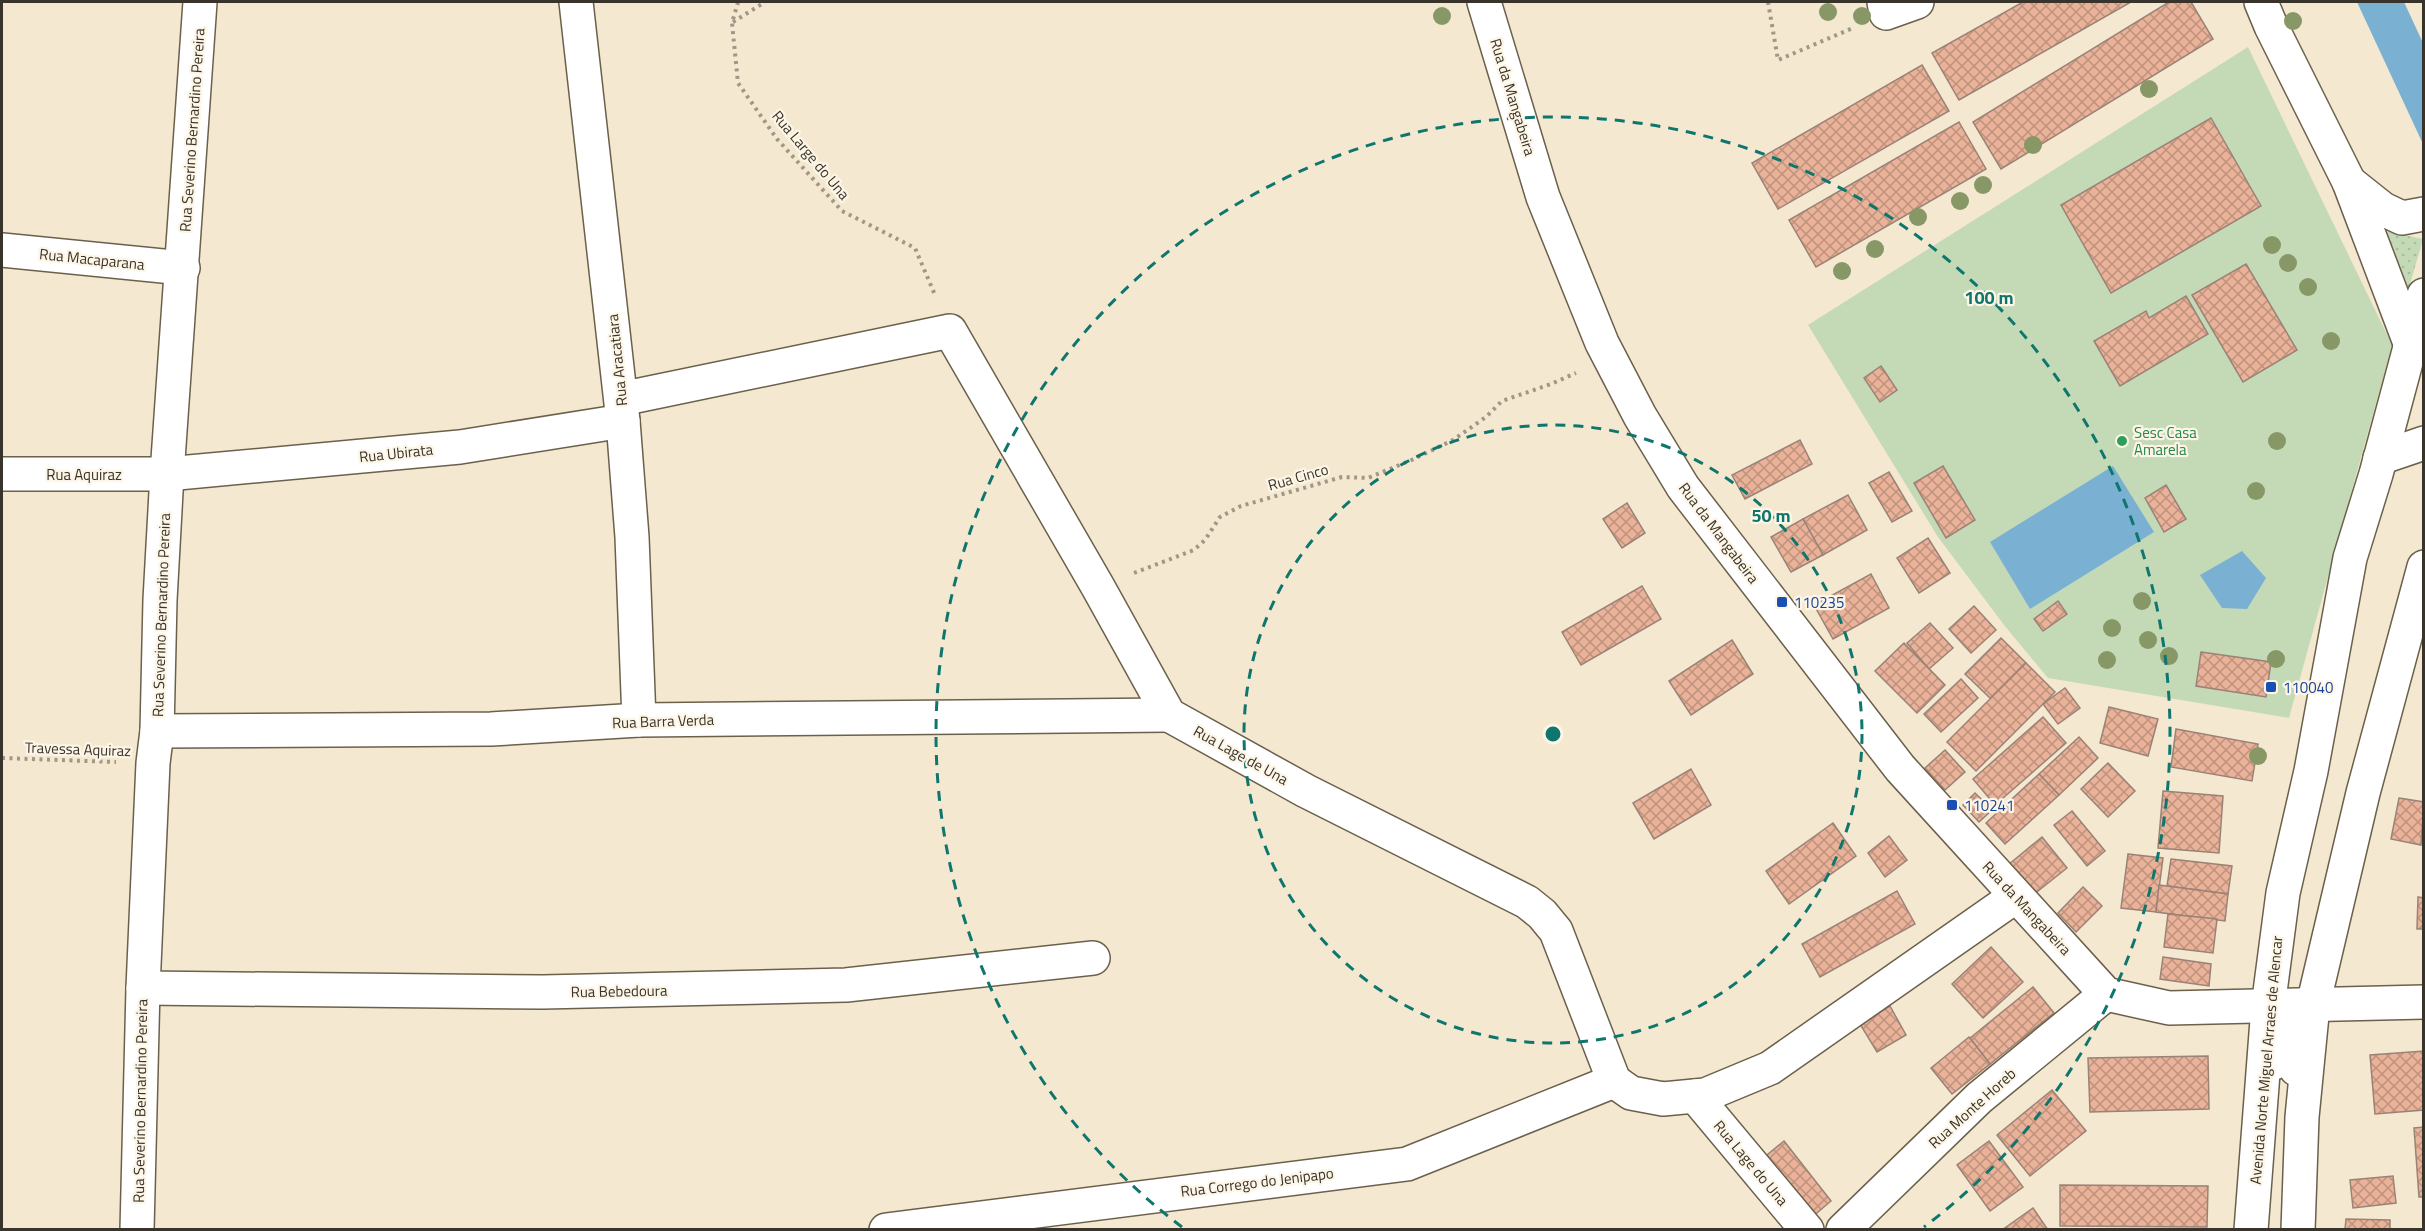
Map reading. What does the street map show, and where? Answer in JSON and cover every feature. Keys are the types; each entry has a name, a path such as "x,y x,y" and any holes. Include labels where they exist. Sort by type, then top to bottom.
{"street":[{"name":"Rua Severino Bernardino Pereira","path":"137,1230 143,988 160,600 200,2"},
{"name":"Rua Aracatiara","path":"576,2 622,410 632,537 639,720"},
{"name":"Rua da Mangabeira","path":"1484,2 1543,197 1609,357 1640,416 1683,487 1900,768 2106,994"},
{"path":"1885,7 1917,2"},
{"path":"2261,2 2349,182 2410,343"},
{"path":"2349,182 2383,209 2402,218 2424,214"},
{"name":"Rua Macaparana","path":"2,250 183,268"},
{"name":"Avenida Norte Miguel Arraes de Alencar","path":"2251,1230 2268,1007 2283,893 2311,771 2350,558 2380,459 2424,295"},
{"name":"Rua Ubirata","path":"167,474 460,447 950,331"},
{"path":"950,331 1169,714"},
{"path":"2380,459 2424,443"},
{"name":"Rua Aquiraz","path":"2,474 167,474"},
{"path":"2298,1230 2302,1118 2313,1005 2363,793 2424,567"},
{"name":"Rua Barra Verda","path":"155,747 639,720 1169,714"},
{"name":"Rua Lage de Una","path":"1169,714 1306,791 1527,902 1542,914 1556,931 1614,1081"},
{"path":"1614,1081 1631,1093 1663,1099 1705,1095 1770,1068 2016,896"},
{"name":"Rua Bebedoura","path":"143,988 543,992 846,986 1093,958"},
{"path":"2106,994 2169,1008 2424,1002"},
{"name":"Rua Monte Horeb","path":"1843,1230 1979,1098 2106,994"},
{"path":"2268,1230 2276,1026 2299,1028 2285,1230"},
{"name":"Rua Corrego do Jenipapo","path":"886,1230 1407,1164 1614,1081"},
{"name":"Rua Lage do Una","path":"1695,1096 1807,1230"}],"path":[{"path":"732,23 738,2"},
{"path":"732,23 765,2"},
{"path":"1768,2 1778,60 1885,7"},
{"name":"Rua Large do Una","path":"732,23 738,83 771,129 842,211 915,248 950,331"},
{"name":"Rua Cinco","path":"1098,587 1194,550 1205,540 1220,517 1241,506 1342,477 1368,478 1453,440 1486,417 1502,401 1551,384 1609,357"},
{"name":"Travessa Aquiraz","path":"2,759 155,747"}],"green space":[{"name":"Sesc Casa Amarela","path":"2248,47 2392,345 2289,718 2048,678 2004,625 1938,537 1808,325"},
{"path":"2381,230 2423,239 2407,295"}],"water":[{"path":"2357,2 2404,2 2423,43 2423,144"},
{"path":"2113,466 2154,532 2030,609 1990,542"},
{"path":"2242,551 2266,578 2247,609 2222,608 2200,575"}],"building":[{"path":"2023,2 2131,2 1959,100 1932,53"},
{"path":"2169,2 2191,2 2213,39 2001,169 1973,122"},
{"path":"1922,65 1949,111 1778,209 1752,163"},
{"path":"2211,118 2261,206 2111,293 2061,205"},
{"path":"1959,122 1986,169 1816,267 1789,220"},
{"path":"2246,264 2297,350 2243,382 2192,295"},
{"path":"2186,296 2208,334 2120,386 2094,341 2146,311 2149,318"},
{"path":"1881,366 1897,390 1880,402 1864,378"},
{"path":"1800,440 1812,464 1745,499 1732,475"},
{"path":"1943,466 1975,520 1946,538 1914,483"},
{"path":"1889,472 1912,511 1892,522 1869,483"},
{"path":"2166,485 2186,519 2164,532 2145,498"},
{"path":"1848,495 1867,530 1823,555 1803,519"},
{"path":"1627,503 1645,533 1622,548 1603,519"},
{"path":"1803,519 1823,555 1791,572 1771,537"},
{"path":"1928,538 1950,573 1919,593 1897,558"},
{"path":"1871,574 1889,608 1833,639 1814,605"},
{"path":"1642,586 1661,619 1581,665 1562,632"},
{"path":"2058,601 2067,614 2043,631 2034,619"},
{"path":"1974,606 1996,630 1971,653 1949,629"},
{"path":"1930,623 1953,648 1929,669 1907,643"},
{"path":"2001,638 2026,663 1991,699 1965,674"},
{"path":"1732,640 1753,674 1691,715 1669,681"},
{"path":"1904,643 1945,685 1917,713 1875,671"},
{"path":"2201,652 2271,662 2266,697 2196,686"},
{"path":"2026,663 2055,692 1976,771 1947,742"},
{"path":"1961,679 1978,698 1941,732 1924,714"},
{"path":"2065,688 2080,708 2058,724 2043,704"},
{"path":"2109,707 2158,719 2148,756 2100,743"},
{"path":"2043,717 2066,743 1995,805 1973,779"},
{"path":"2176,729 2258,744 2252,781 2171,767"},
{"path":"2079,737 2098,758 2059,795 2039,774"},
{"path":"1945,750 1965,772 1945,790 1925,768"},
{"path":"2108,763 2135,791 2108,817 2081,789"},
{"path":"1691,769 1711,805 1654,839 1633,803"},
{"path":"2039,774 2059,795 2005,844 1986,823"},
{"path":"2163,791 2223,796 2219,853 2158,848"},
{"path":"1975,793 1992,810 1979,822 1963,805"},
{"path":"2399,798 2424,802 2421,845 2391,839"},
{"path":"2072,811 2105,851 2087,866 2054,825"},
{"path":"1833,823 1856,856 1789,904 1766,871"},
{"path":"1889,836 1907,860 1885,877 1868,853"},
{"path":"2042,837 2067,868 2033,895 2008,865"},
{"path":"2128,854 2163,858 2156,912 2121,908"},
{"path":"2171,859 2232,866 2228,894 2167,886"},
{"path":"2159,885 2228,894 2225,921 2156,912"},
{"path":"2083,887 2102,906 2076,932 2058,913"},
{"path":"1897,891 1915,924 1820,977 1802,944"},
{"path":"2418,897 2424,898 2424,929 2417,929"},
{"path":"2168,914 2217,919 2213,953 2164,947"},
{"path":"1991,947 2023,982 1983,1018 1952,984"},
{"path":"2163,957 2211,964 2209,986 2160,979"},
{"path":"2033,987 2054,1013 1990,1064 1970,1038"},
{"path":"1890,1006 1906,1035 1877,1052 1860,1024"},
{"path":"1969,1037 1990,1064 1952,1094 1931,1068"},
{"path":"2424,1051 2424,1110 2375,1114 2370,1055"},
{"path":"2208,1056 2209,1109 2090,1112 2088,1058"},
{"path":"2052,1090 2086,1131 2030,1176 1997,1135"},
{"path":"2424,1127 2424,1197 2419,1197 2414,1128"},
{"path":"1784,1141 1831,1201 1811,1218 1762,1159"},
{"path":"1989,1141 2023,1187 1990,1211 1957,1165"},
{"path":"2393,1176 2396,1203 2353,1208 2350,1180"},
{"path":"2060,1185 2208,1186 2207,1227 2060,1226"},
{"path":"2033,1208 2048,1230 2002,1230"},
{"path":"2346,1219 2390,1220 2390,1230 2345,1230"}],"place":[{"name":"Sesc Casa Amarela","path":"2122,441"},
{"name":"110235","path":"1782,602"},
{"name":"110040","path":"2271,687"},
{"name":"110241","path":"1952,805"}]}
